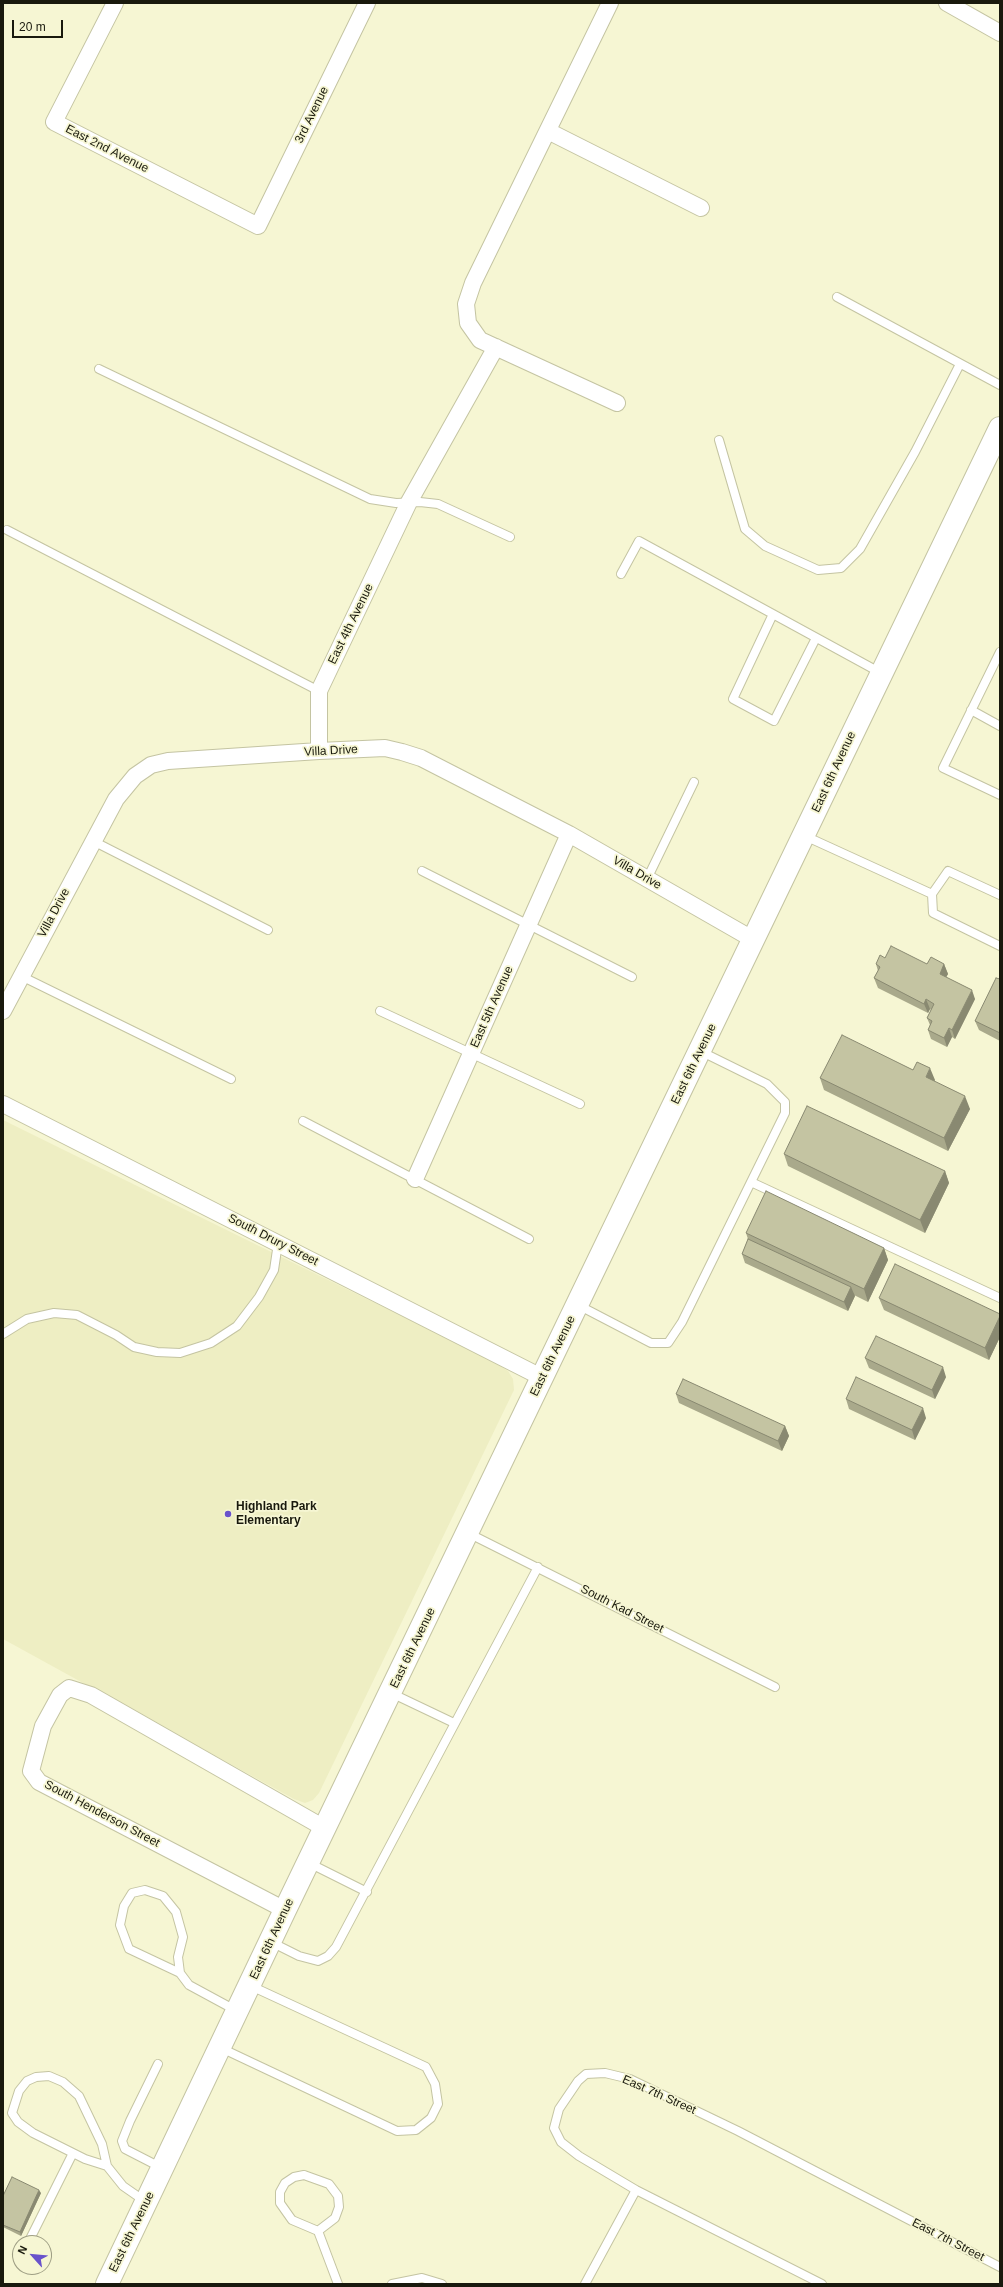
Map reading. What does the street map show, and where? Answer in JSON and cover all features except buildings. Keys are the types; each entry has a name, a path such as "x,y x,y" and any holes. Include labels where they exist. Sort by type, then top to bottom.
{"main road":[{"name":"East 6th Avenue","path":"107,2284 221,2048 270,1941 326,1829 1000,428"}],"street":[{"name":"East 2nd Avenue","path":"114,3 54,122 258,226"},
{"name":"3rd Avenue","path":"258,226 367,3"},
{"path":"610,3 474,284 466,304 468,323 480,340 618,403"},
{"path":"947,3 1000,33"},
{"path":"548,131 701,208"},
{"name":"East 4th Avenue","path":"319,751 319,691 409,502 496,347"},
{"name":"Villa Drive","path":"3,1011 116,799 135,776 151,765 168,761 385,748 421,758 569,834 754,940"},
{"name":"East 5th Avenue","path":"415,1179 569,834"},
{"name":"South Drury Street","path":"3,1104 543,1378"},
{"name":"South Henderson Street","path":"285,1910 39,1782 31,1771 43,1726 60,1695 69,1688 91,1695 326,1829"}],"lane":[{"path":"837,297 1000,385"},
{"path":"719,440 745,529 765,546 818,570 841,568 860,549 915,452 960,364"},
{"path":"99,368 370,499 396,503 409,502 438,504 510,536"},
{"path":"7,530 319,691"},
{"path":"621,574 639,541 881,673"},
{"path":"773,614 734,699 774,721 816,638"},
{"path":"1000,652 943,768 1000,795"},
{"path":"971,710 1000,726"},
{"path":"647,879 694,782"},
{"path":"804,836 932,894"},
{"path":"93,841 268,930"},
{"path":"422,871 632,977"},
{"path":"1000,894 948,871 932,894 933,913 1000,946"},
{"path":"21,976 231,1079"},
{"path":"380,1011 580,1104"},
{"path":"578,1304 651,1343 668,1343 682,1322 785,1113 785,1102 767,1084 700,1051"},
{"path":"303,1120 529,1239"},
{"path":"751,1182 1000,1298"},
{"path":"3,1334 27,1319 54,1313 76,1315 116,1335 134,1347 157,1352 180,1353 211,1343 237,1326 259,1297 274,1270 278,1243"},
{"name":"South Kad Street","path":"468,1533 775,1687"},
{"path":"270,1941 309,1960 318,1960 328,1956 336,1947 367,1892 454,1723 538,1567"},
{"path":"391,1693 454,1723"},
{"path":"309,1863 367,1892"},
{"path":"180,1973 178,1957 183,1937 176,1912 163,1896 145,1890 132,1893 124,1906 120,1925 129,1949 180,1973 189,1985 238,2012"},
{"path":"221,2048 398,2131 416,2130 431,2118 438,2104 435,2084 426,2066 250,1985"},
{"path":"158,2064 130,2121 122,2141 125,2149 163,2168"},
{"name":"East 7th Street","path":"822,2284 636,2190 579,2156 561,2142 554,2128 559,2109 578,2081 586,2074 605,2073 630,2079 738,2131 1000,2267"},
{"path":"107,2166 73,2153 33,2133 18,2122 12,2112 19,2091 27,2081 36,2077 49,2076 63,2082 79,2096 102,2144 107,2166 123,2186 146,2202"},
{"path":"32,2235 73,2153"},
{"path":"318,2231 335,2218 340,2207 338,2196 328,2184 316,2178 304,2175 294,2177 285,2183 280,2192 280,2203 292,2220 318,2231 338,2284"},
{"path":"585,2284 636,2190"},
{"path":"392,2284 422,2278 442,2284"}],"shaded area":[{"name":"Highland Park Elementary","path":"3,1120 493,1361 508,1371 513,1379 514,1390 319,1793 313,1800 305,1803 294,1799 3,1639"}],"place":[{"name":"Highland Park Elementary","path":"228,1514"}]}
